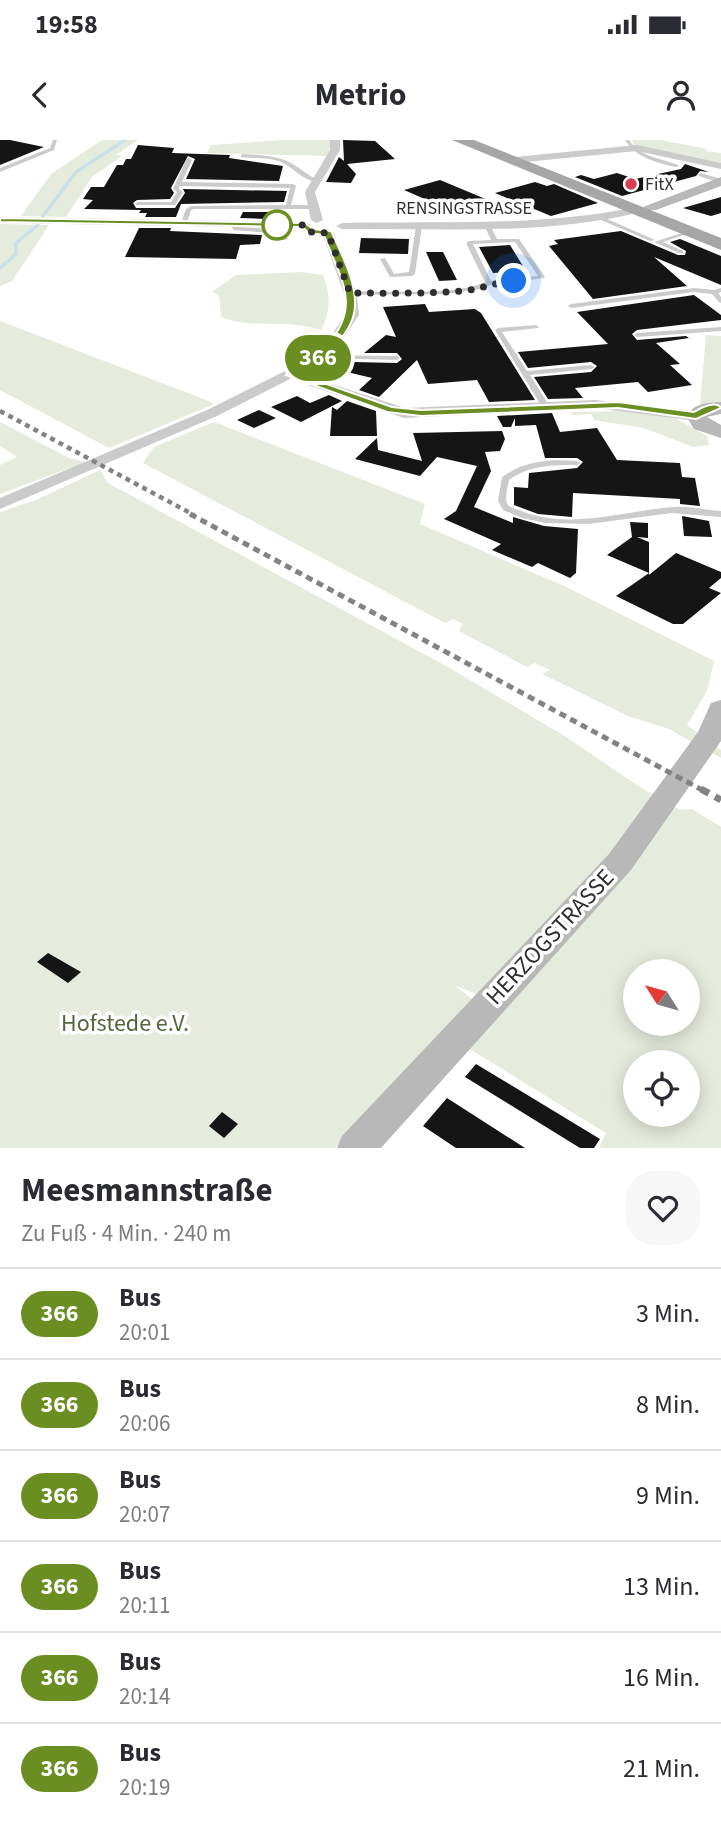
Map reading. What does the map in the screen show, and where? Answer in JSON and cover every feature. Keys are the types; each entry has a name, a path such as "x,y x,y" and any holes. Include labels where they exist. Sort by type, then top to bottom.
{"main road":[{"path":"460,140 721,235"},
{"path":"510,159 550,163 690,232 721,244"}],"street":[{"path":"0,220 305,225 317,220 311,208 310,192 335,150 335,140"},
{"path":"550,163 629,144 721,166"},
{"path":"639,207 714,183"},
{"name":"RENSINGSTRASSE","path":"317,220 334,221 342,226 554,226 595,219 639,207"},
{"path":"0,504 126,451 291,375 318,358 342,333 352,315 350,293 328,233 311,232 305,225"},
{"name":"RENSINGSTRASSE","path":"328,233 339,230 342,226"},
{"path":"291,375 404,413 618,405 696,416 705,409 721,408"},
{"path":"696,416 701,425 721,432"},
{"name":"HERZOGSTRASSE","path":"356,1148 620,862 718,727"}],"lane":[{"path":"0,170 52,149 55,140"},
{"path":"629,144 677,166"},
{"path":"243,156 266,157 289,163 308,179 316,180"},
{"path":"138,204 173,204 180,192 176,189 189,160"},
{"path":"179,184 293,186 288,208"},
{"path":"184,223 189,209 193,207 311,208"},
{"path":"595,219 652,240"},
{"path":"233,224 235,229 269,230 286,239"},
{"path":"383,259 392,276 412,274 419,226"},
{"path":"488,227 495,241"},
{"path":"681,252 657,242 690,232"},
{"path":"350,293 461,291 484,288 489,283 542,277 517,240 469,243 489,283"},
{"path":"571,306 694,290 717,291 721,301"},
{"path":"536,327 498,330 547,407"},
{"path":"637,335 721,329"},
{"path":"318,358 397,358"},
{"path":"526,373 591,367"},
{"path":"577,463 548,462 516,470 505,479 502,501 506,508 529,517 575,523 674,510 721,514"}],"green space":[{"path":"102,140 138,140 116,155 122,156 92,177 66,217 21,216 51,174"},
{"path":"332,140 328,156 207,153 211,145"},
{"path":"632,140 660,140 707,149 705,151 721,153 721,163 634,146"},
{"path":"0,224 49,225 12,281 0,286"},
{"path":"301,272 323,275 329,303 321,330 295,325 246,323 221,317 219,295 212,292 236,275"},
{"path":"0,321 214,404 109,448 0,390"},
{"path":"706,335 721,336 721,403 700,405"},
{"path":"627,411 677,419 707,436 709,445 693,447 644,428 594,420 591,414 573,415 571,412"},
{"path":"0,422 69,458 86,462 0,494 0,465 17,457 0,446"},
{"path":"214,422 425,504 420,524 564,586 714,661 707,691 687,725 721,750 721,758 669,729 628,716 542,674 550,670 535,663 527,667 459,631 463,624 453,619 445,623 143,463 154,447"},
{"name":"Hofstede e.V.","path":"100,470 108,483 448,667 566,737 643,789 680,810 692,809 721,827 721,1148 599,1148 606,1133 468,1048 491,1000 454,985 476,1002 335,1148 0,1148 0,512 36,500"}],"building":[{"path":"0,140 10,140 44,147 0,165"},
{"path":"343,140 375,141 395,159 347,164 356,174 351,183 326,182 339,157 344,161"},
{"path":"138,145 174,148 172,153 230,155 229,158 283,166 279,181 186,179 195,159 188,156 171,188 174,193 170,199 137,200 133,203 136,208 175,208 185,193 183,189 287,191 284,202 181,204 176,217 145,217 147,213 139,213 141,210 84,209 93,200 83,199 91,187 104,187 117,165 123,165 126,159 131,159"},
{"path":"685,164 709,172 700,171 696,176 622,196 575,177 581,175 594,179 617,173 635,179 681,169"},
{"path":"440,180 488,200 450,210 404,190"},
{"path":"535,182 547,186 554,184 598,203 551,216 495,193"},
{"path":"721,197 721,213 711,216 683,208"},
{"path":"243,212 281,212 280,216 267,219 240,218"},
{"path":"139,228 262,235 260,244 240,245 236,259 125,257"},
{"path":"621,231 678,255 685,255 686,251 670,242 680,239 721,256 721,285 654,257 687,286 593,299 549,246 558,244 554,240"},
{"path":"361,238 409,239 408,254 359,253"},
{"path":"510,245 526,271 493,273 479,247"},
{"path":"426,252 443,252 457,280 439,281"},
{"path":"694,295 721,315 721,320 637,330 632,334 637,340 686,336 689,338 656,343 680,364 670,365 692,385 648,392 638,382 575,388 583,398 548,399 534,377 591,372 597,366 591,362 528,368 518,352 608,344 577,312"},
{"path":"425,304 429,312 475,309 481,313 535,400 489,402 477,380 428,384 417,360 379,397 359,390 372,378 343,371 354,362 397,363 402,359 397,353 364,353 386,335 396,337 383,307"},
{"path":"329,395 342,401 301,422 271,407 297,396 310,403"},
{"path":"347,401 376,411 377,436 330,436 332,407 337,410"},
{"path":"259,410 276,418 254,428 237,420"},
{"path":"552,413 560,432 597,428 617,460 680,463 682,477 695,478 700,506 680,504 680,499 573,493 572,517 538,514 514,505 514,487 528,488 529,473 577,468 583,462 577,458 545,458 536,425 515,426 515,418 511,427 503,427 497,416"},
{"path":"502,431 505,439 500,451 485,452 491,471 474,507 513,523 513,517 544,526 578,529 576,573 570,578 538,563 532,567 492,550 501,544 444,519 456,511 477,466 437,457 420,476 355,459 377,438 378,450 422,461 413,433"},
{"path":"682,516 709,521 712,537 684,536"},
{"path":"630,522 648,523 648,538 637,537 649,542 649,573 607,555 632,537"},
{"path":"676,553 721,572 721,578 709,588 721,593 683,624 673,624 616,596"},
{"path":"48,953 81,972 68,983 37,962"},
{"path":"476,1064 600,1139 594,1148 580,1148 465,1077"},
{"path":"447,1098 525,1148 456,1148 423,1126"},
{"path":"222,1112 238,1124 224,1138 209,1126"}],"waterway":[{"path":"43,216 76,172 125,140"},
{"path":"0,268 16,254 16,243 38,225"}],"railway":[{"path":"0,411 194,515"},
{"path":"190,514 704,791"},
{"path":"701,789 721,800"}],"bus line":[{"name":"366","path":"0,220 305,225 311,232 328,233 351,296 352,315 329,349 291,375 382,408 404,413 421,413 595,404 649,408 696,416 705,409 721,408"}],"place":[{"name":"FitX","path":"631,184"}],"route":[{"path":"277,225 305,225 311,232 328,233 350,293 461,291 484,288 489,283 514,281"}]}
